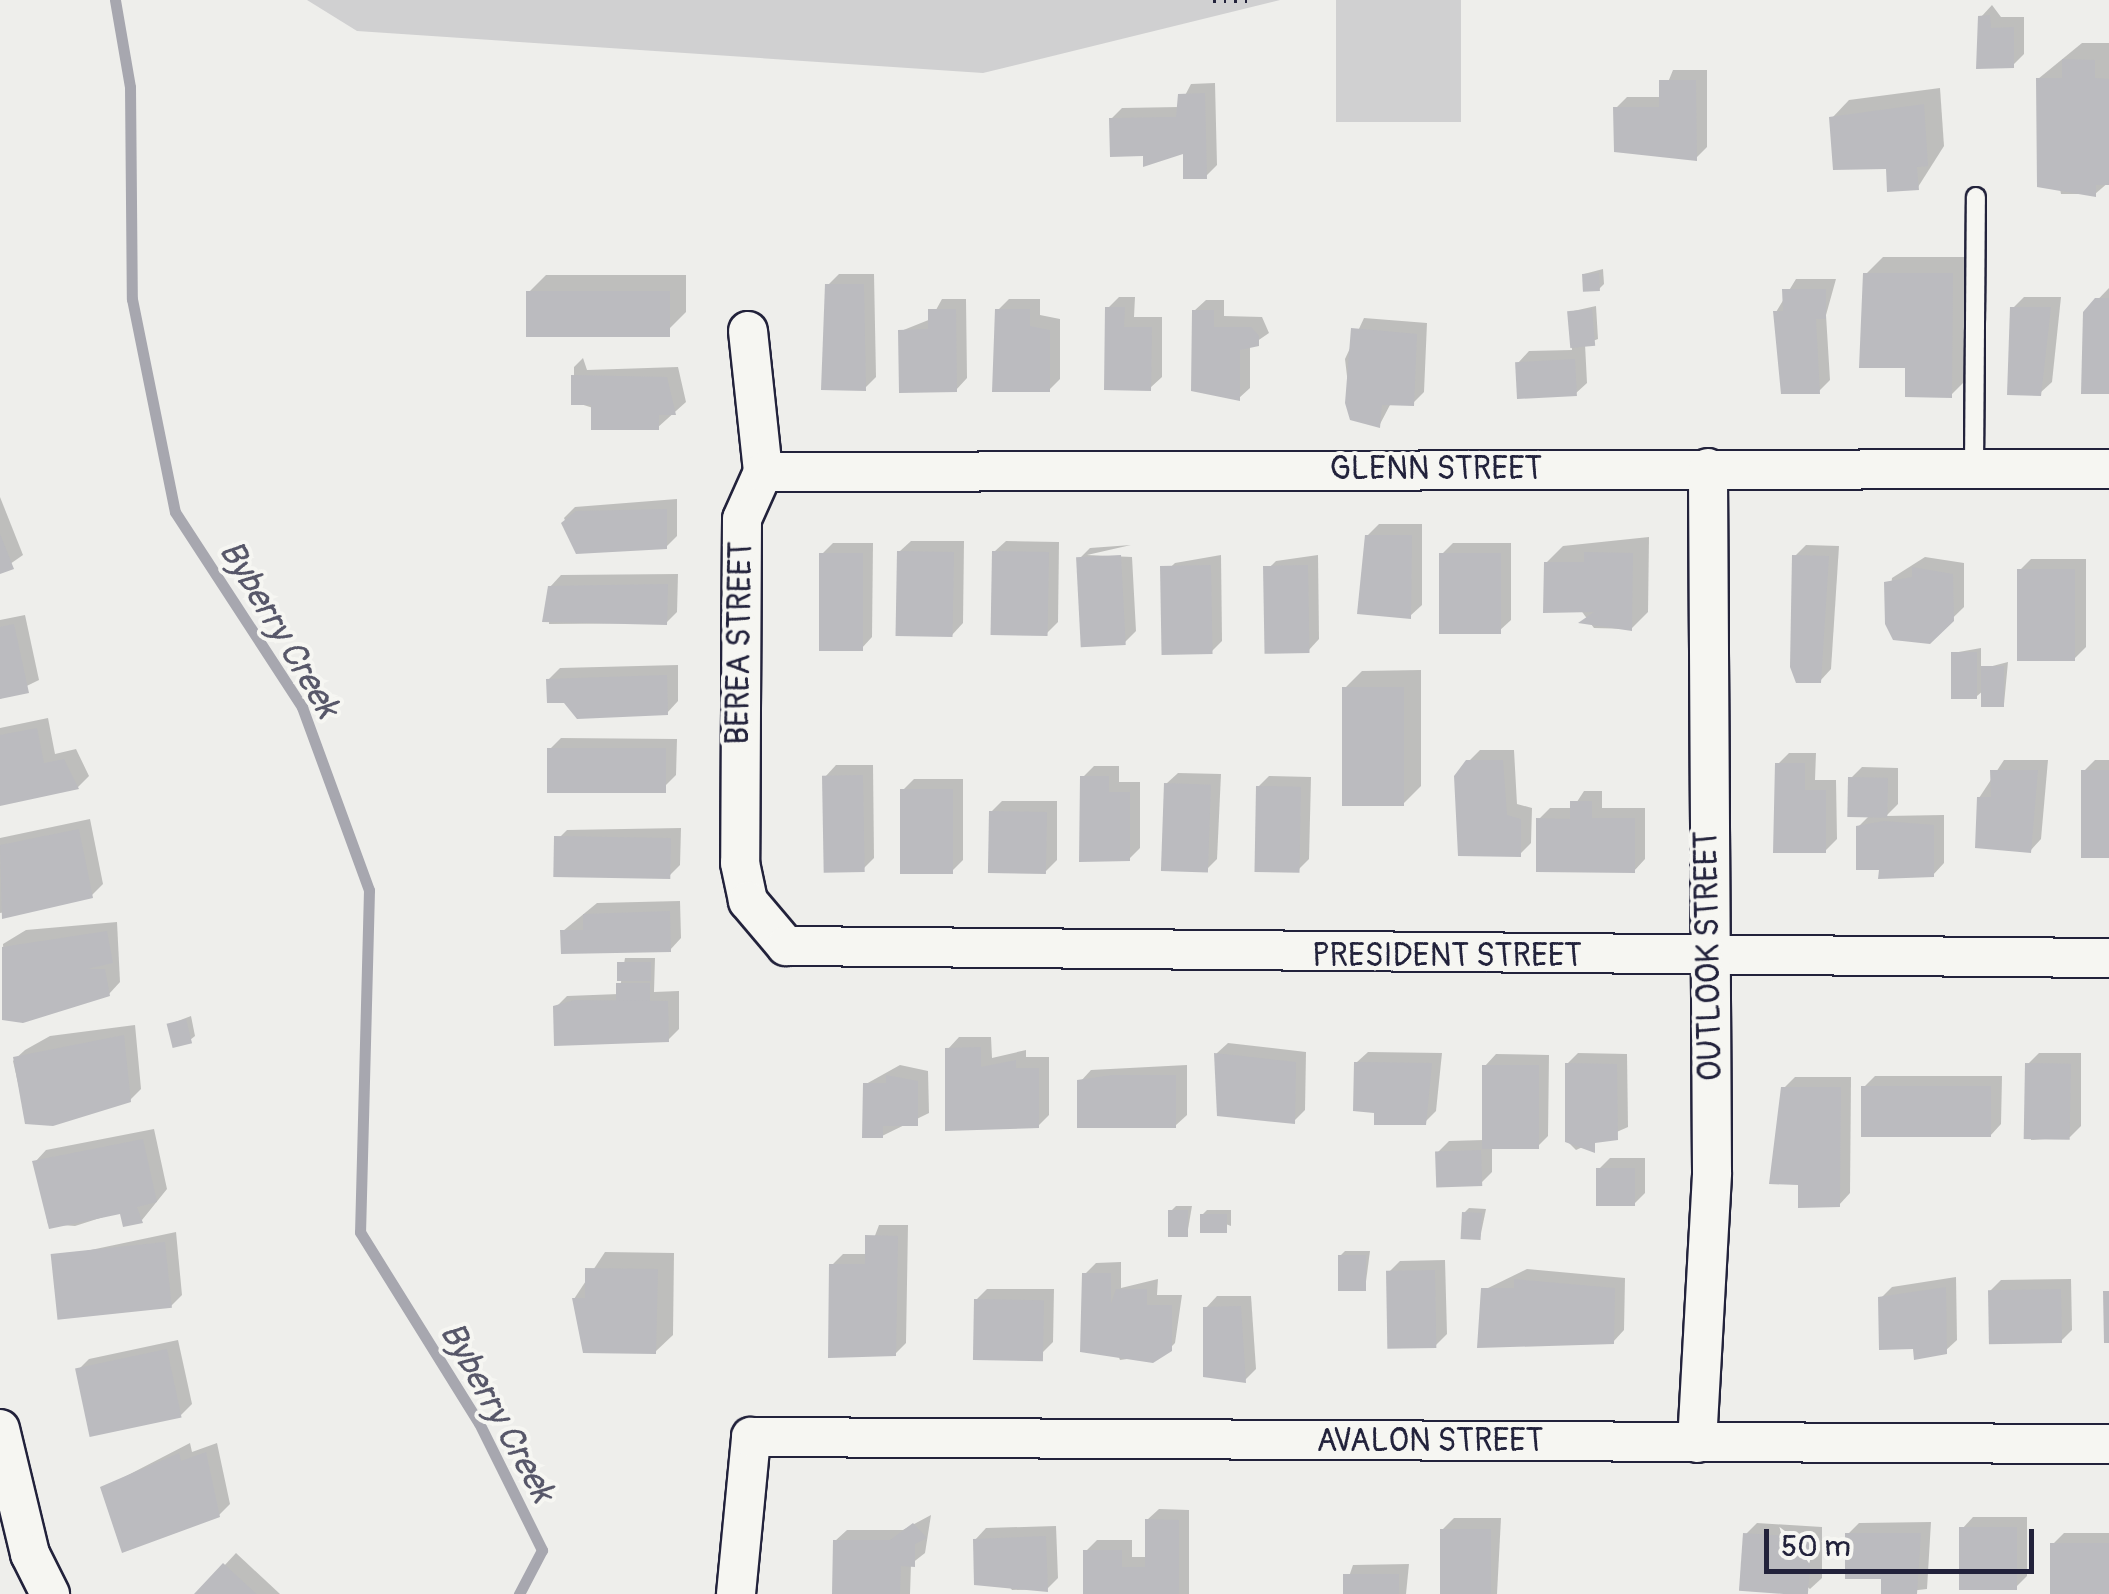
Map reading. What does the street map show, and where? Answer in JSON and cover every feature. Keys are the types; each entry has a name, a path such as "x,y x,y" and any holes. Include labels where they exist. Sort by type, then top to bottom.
{"street":[{"path":"748,331 763,472"},
{"name":"OUTLOOK STREET","path":"1697,1443 1712,1172 1707,958 1708,468"},
{"name":"GLENN STREET","path":"763,472 2109,469"},
{"name":"BEREA STREET","path":"763,472 742,518 740,863 748,901 786,946"},
{"name":"PRESIDENT STREET","path":"786,946 1707,958 2109,958"},
{"path":"0,1429 30,1554 50,1594"},
{"name":"AVALON STREET","path":"736,1594 751,1437 2109,1444"}],"lane":[{"path":"1974,469 1976,198"}],"path":[{"path":"1213,0 1252,0"}],"shaded area":[{"path":"307,0 1280,0 983,73 357,31"},
{"path":"1336,0 1461,0 1461,122 1336,122"}],"building":[{"path":"1990,15 1991,28 2014,27 2014,68 1976,69 1978,16"},
{"path":"2062,59 2095,60 2095,78 2109,79 2109,185 2096,185 2096,197 2037,187 2036,78 2062,78"},
{"path":"1659,80 1696,80 1697,161 1614,152 1613,107 1659,107"},
{"path":"1205,93 1207,179 1183,179 1183,154 1143,167 1143,156 1110,157 1109,118 1176,117 1178,94"},
{"path":"1924,104 1928,166 1917,167 1919,190 1887,192 1886,169 1833,170 1829,117"},
{"path":"1599,273 1600,291 1583,292 1582,274"},
{"path":"1863,273 1953,273 1952,398 1905,397 1905,368 1859,368"},
{"path":"825,284 864,284 866,391 821,390"},
{"path":"1782,289 1826,289 1826,319 1816,319 1820,394 1781,394 1773,311 1783,311"},
{"path":"526,291 670,291 670,337 526,337"},
{"path":"2095,298 2109,298 2109,394 2081,394 2083,312"},
{"path":"1105,307 1125,307 1124,327 1152,327 1151,391 1104,390"},
{"path":"2010,307 2051,307 2041,396 2007,395"},
{"path":"928,309 956,309 957,392 899,393 898,330 928,329"},
{"path":"995,309 1030,309 1030,326 1050,330 1050,392 992,392"},
{"path":"1592,309 1595,346 1570,348 1567,311"},
{"path":"1192,310 1214,310 1214,327 1251,327 1259,336 1259,346 1240,350 1240,401 1191,391"},
{"path":"1351,328 1417,334 1414,406 1382,405 1380,428 1350,420 1345,403"},
{"path":"1575,359 1577,396 1517,399 1515,362"},
{"path":"571,375 667,377 676,415 659,415 659,430 591,430 591,405 571,405"},
{"path":"667,509 667,549 576,554 561,523 576,511"},
{"path":"0,534 14,569 0,574"},
{"path":"1365,535 1412,535 1411,619 1357,614"},
{"path":"897,551 954,552 953,637 896,636"},
{"path":"992,551 1049,552 1048,636 991,635"},
{"path":"1584,552 1633,553 1632,631 1578,623 1594,612 1543,613 1544,562 1584,562"},
{"path":"819,553 863,553 863,651 819,651"},
{"path":"1439,553 1501,553 1501,634 1439,634"},
{"path":"1121,555 1126,645 1081,647 1076,557"},
{"path":"1792,555 1829,556 1821,683 1796,683 1790,667"},
{"path":"1211,565 1213,654 1162,655 1160,566"},
{"path":"1308,565 1310,653 1265,654 1263,566"},
{"path":"1912,567 1953,574 1954,621 1930,644 1893,640 1885,624 1884,582 1912,577"},
{"path":"2017,569 2075,569 2075,661 2017,661"},
{"path":"668,584 667,625 542,622 548,586"},
{"path":"14,624 29,693 0,699 0,627"},
{"path":"1951,652 1977,652 1977,699 1951,699"},
{"path":"1981,666 2004,666 2004,707 1981,707"},
{"path":"667,675 668,715 577,719 564,703 547,703 546,679"},
{"path":"1342,687 1404,687 1404,806 1342,806"},
{"path":"37,728 44,763 64,759 79,789 0,806 0,735"},
{"path":"547,748 666,748 666,793 547,793"},
{"path":"1466,760 1503,760 1507,815 1521,819 1521,857 1458,856 1454,776"},
{"path":"1775,763 1805,763 1805,790 1826,790 1826,853 1773,853"},
{"path":"1990,770 2038,770 2031,853 1975,848 1977,797 1991,797"},
{"path":"2081,770 2109,770 2109,858 2081,858"},
{"path":"863,775 865,872 824,873 822,776"},
{"path":"1080,776 1109,776 1109,792 1130,792 1130,861 1079,862"},
{"path":"1848,777 1888,778 1887,818 1847,817"},
{"path":"1164,783 1211,785 1208,873 1161,871"},
{"path":"1256,786 1301,787 1299,873 1254,872"},
{"path":"900,789 953,789 953,874 900,874"},
{"path":"1570,801 1592,801 1592,818 1635,818 1635,873 1536,872 1536,818 1570,819"},
{"path":"989,811 1047,812 1046,874 988,873"},
{"path":"1884,821 1934,825 1934,877 1878,879 1879,870 1856,870 1856,826"},
{"path":"79,829 93,898 2,919 0,845"},
{"path":"554,836 671,838 670,879 553,877"},
{"path":"670,911 671,952 561,954 560,930 583,930 583,914"},
{"path":"107,931 113,963 87,969 105,969 110,996 23,1023 2,1020 2,947"},
{"path":"617,962 651,962 651,981 617,981"},
{"path":"616,983 650,983 650,1001 616,1001"},
{"path":"575,1000 668,1001 669,1042 554,1046 553,1006"},
{"path":"186,1019 192,1043 173,1048 167,1024"},
{"path":"124,1035 131,1102 53,1126 25,1124 13,1057"},
{"path":"981,1047 981,1067 1016,1060 1016,1068 1039,1068 1039,1128 945,1131 945,1048"},
{"path":"1214,1053 1296,1062 1295,1124 1217,1116"},
{"path":"1354,1062 1432,1063 1426,1125 1374,1125 1374,1113 1353,1111"},
{"path":"1565,1063 1617,1064 1618,1140 1595,1143 1595,1153 1565,1142"},
{"path":"2025,1063 2071,1064 2070,1140 2024,1139"},
{"path":"1482,1065 1539,1065 1539,1149 1482,1149"},
{"path":"886,1075 918,1081 918,1126 883,1126 883,1138 862,1138 863,1083 886,1083"},
{"path":"1112,1075 1176,1075 1176,1128 1077,1128 1077,1080"},
{"path":"1861,1086 1991,1086 1991,1137 1861,1137"},
{"path":"1781,1087 1841,1087 1840,1207 1798,1208 1798,1185 1769,1184"},
{"path":"143,1139 157,1202 137,1207 143,1223 123,1227 120,1214 49,1229 32,1161"},
{"path":"1481,1150 1482,1186 1436,1188 1435,1152"},
{"path":"1596,1168 1635,1168 1635,1206 1596,1206"},
{"path":"1168,1210 1188,1210 1188,1237 1168,1237"},
{"path":"1462,1212 1482,1213 1481,1240 1461,1239"},
{"path":"1200,1214 1227,1214 1227,1233 1200,1233"},
{"path":"865,1235 898,1236 896,1356 828,1358 829,1264 865,1264"},
{"path":"165,1242 172,1308 58,1320 51,1254"},
{"path":"1338,1255 1366,1255 1366,1291 1338,1291"},
{"path":"585,1268 658,1269 656,1354 583,1353 572,1298 585,1298"},
{"path":"1435,1270 1436,1348 1387,1349 1386,1271"},
{"path":"1082,1273 1111,1273 1111,1304 1116,1289 1147,1289 1147,1305 1172,1305 1172,1351 1153,1363 1080,1352"},
{"path":"1514,1279 1615,1288 1614,1344 1477,1348 1481,1288 1514,1288"},
{"path":"1946,1287 1947,1354 1914,1360 1913,1349 1879,1350 1878,1297"},
{"path":"2061,1289 2062,1343 1989,1344 1988,1290"},
{"path":"2103,1291 2109,1291 2109,1343 2104,1343"},
{"path":"974,1299 1044,1300 1043,1361 973,1360"},
{"path":"1241,1306 1246,1383 1203,1377 1203,1307"},
{"path":"167,1349 182,1417 90,1437 75,1369"},
{"path":"206,1452 220,1517 122,1553 100,1487 179,1453 181,1461"},
{"path":"1145,1519 1179,1520 1179,1594 1083,1594 1083,1550 1122,1550 1122,1567 1145,1567"},
{"path":"913,1523 927,1538 915,1544 915,1567 901,1566 900,1594 832,1594 833,1540 890,1540"},
{"path":"1959,1527 2017,1527 2017,1590 1959,1590"},
{"path":"1440,1529 1491,1529 1491,1594 1440,1594"},
{"path":"1743,1533 1812,1538 1808,1594 1739,1591"},
{"path":"1845,1533 1921,1533 1917,1594 1881,1594 1881,1579 1845,1579"},
{"path":"1046,1536 1048,1592 974,1585 973,1539"},
{"path":"2050,1543 2109,1543 2109,1594 2050,1594"},
{"path":"223,1563 249,1587 257,1594 194,1594"},
{"path":"1343,1574 1399,1574 1399,1594 1343,1594"}],"waterway":[{"name":"Byberry Creek","path":"115,0 130,87 132,299 175,512 302,707 369,890 360,1232 479,1423 542,1550 519,1594"}]}
